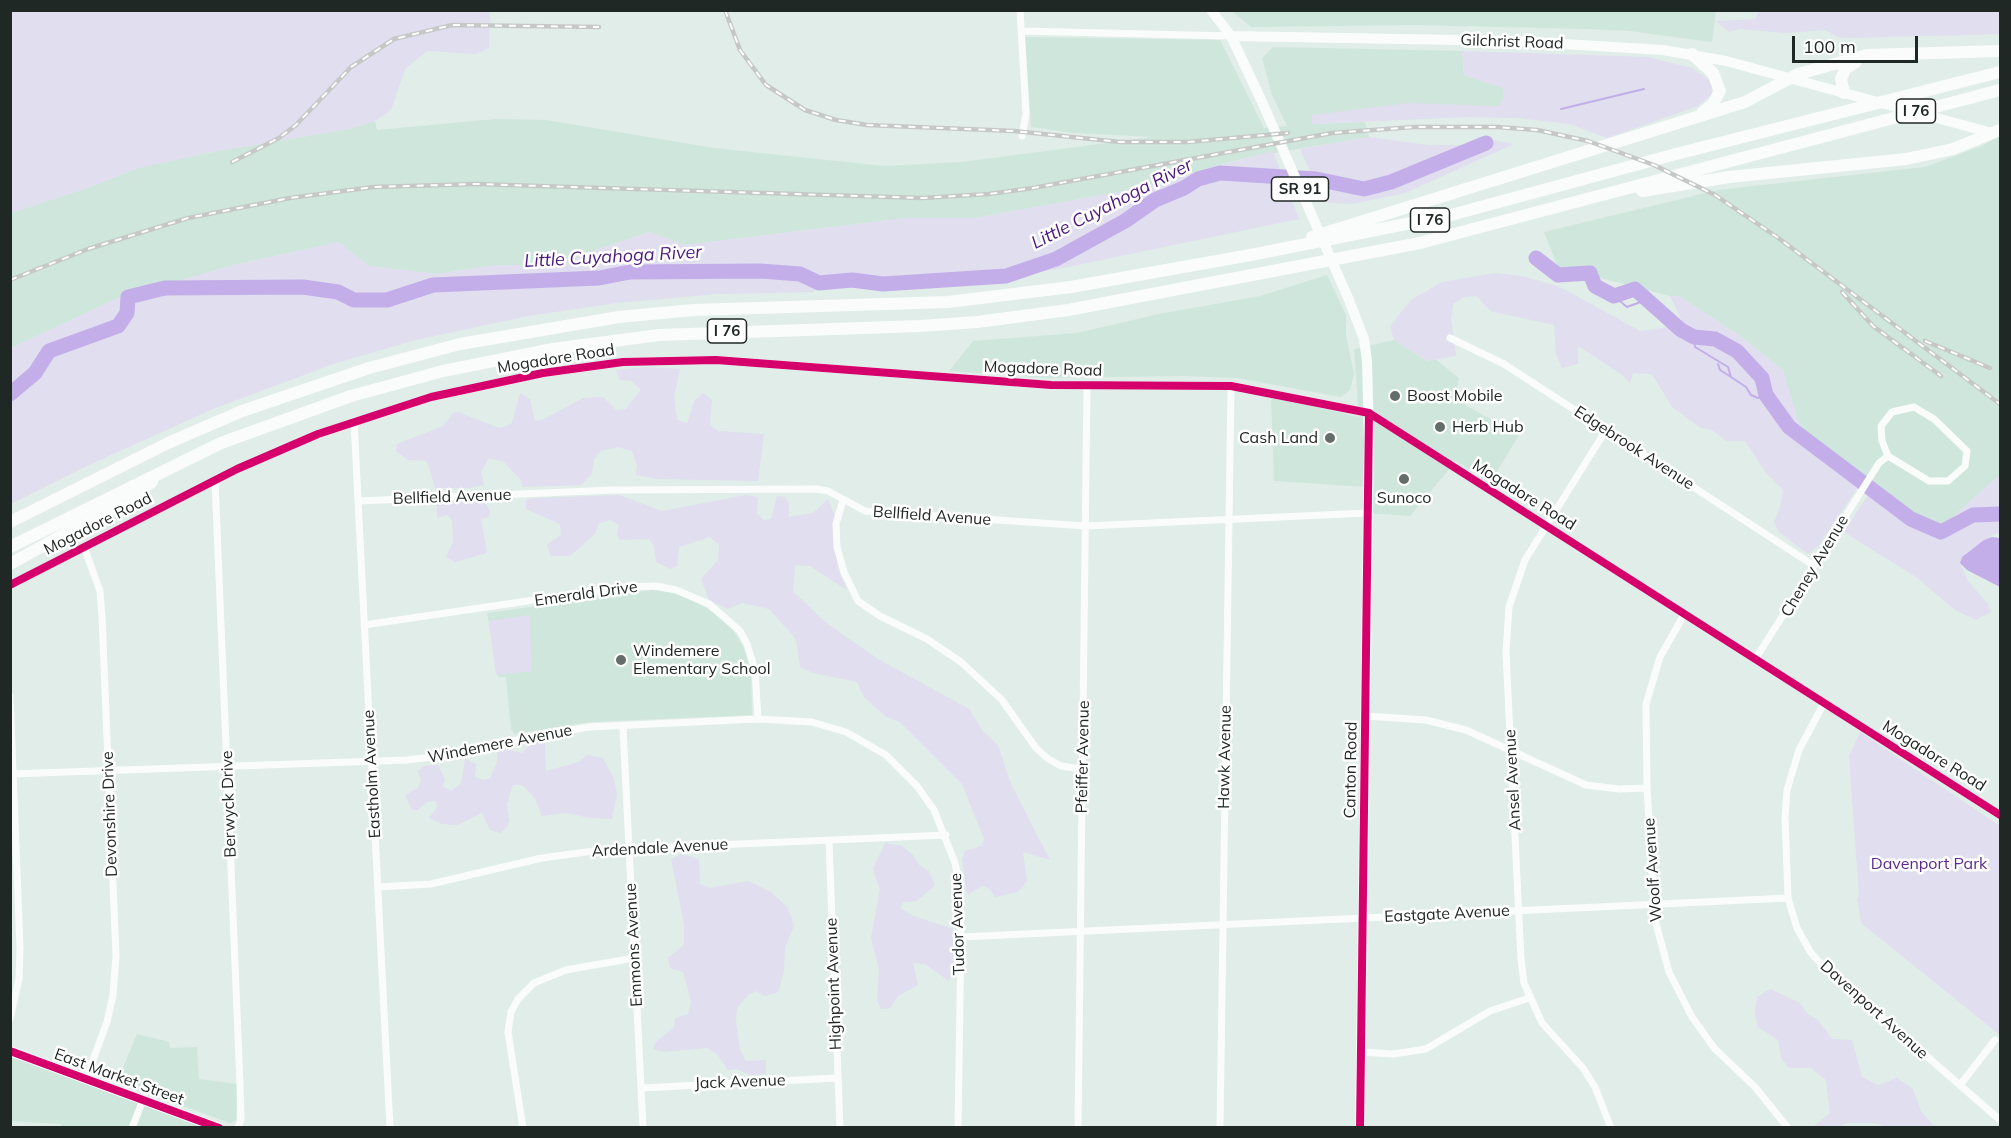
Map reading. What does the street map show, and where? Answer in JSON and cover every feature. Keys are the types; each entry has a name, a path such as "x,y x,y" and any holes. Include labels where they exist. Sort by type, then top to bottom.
{"highway":[{"path":"1256,254 1694,119 1744,102 1787,78 1867,55 2001,51"},
{"path":"1692,54 1713,73 1720,91 1710,108 1694,119"},
{"path":"1844,93 1841,79 1845,69 1867,55"},
{"name":"I 76","path":"12,521 168,443 242,411 369,368 460,344 533,330 683,311 948,302 1071,287 1418,223 1825,115 2001,72"},
{"name":"I 76","path":"10,547 181,461 262,427 351,396 499,359 659,335 920,326 1035,315 1420,243 1588,198 1636,189 1705,167 2001,90"},
{"path":"1636,189 1906,159 1953,149 1996,131"},
{"path":"10,564 110,509 181,461"}],"main road":[{"name":"SR 91","path":"1211,10 1232,36 1338,273 1364,339 1369,413"},
{"name":"Gilchrist Road","path":"1232,36 1514,41 1634,47 1692,54 1996,131"},
{"name":"Canton Road","path":"1360,1128 1369,413"},
{"name":"East Market Street","path":"10,1051 219,1128"}],"street":[{"path":"1020,10 1026,114 1022,136"},
{"name":"Gilchrist Road","path":"1022,31 1232,36"},
{"name":"Edgebrook Avenue","path":"1450,338 1504,364 1813,565"},
{"name":"Mogadore Road","path":"10,585 215,480 293,444 354,421 431,397 490,383 589,366 656,359 743,361 979,380 1087,386 1231,386 1369,413 2001,815"},
{"name":"Pfeiffer Avenue","path":"1078,1128 1087,386"},
{"name":"Hawk Avenue","path":"1220,1128 1231,386"},
{"path":"1914,407 1928,415 1961,444 1967,451 1968,459 1955,478 1940,483 1922,478 1888,456 1882,441 1881,426 1893,412 1914,407"},
{"name":"Eastholm Avenue","path":"354,421 390,1128"},
{"name":"Ansel Avenue","path":"1606,430 1546,525 1517,580 1507,620 1510,750 1522,972 1529,998 1542,1023 1582,1068 1595,1087 1611,1128"},
{"name":"Cheney Avenue","path":"1756,658 1798,595 1813,565 1872,472 1888,456"},
{"name":"Berwyck Drive","path":"215,480 241,1102 238,1128"},
{"name":"Bellfield Avenue","path":"358,501 623,490 816,489 828,491 865,511 1086,526 1367,513"},
{"path":"843,500 836,524 837,547 844,572 858,601 880,616 927,639 961,662 1002,700 1031,742 1047,758 1061,766 1082,769"},
{"name":"Devonshire Drive","path":"84,547 101,598 115,969 107,1022 86,1079"},
{"name":"Emerald Drive","path":"364,625 623,587 656,586 676,590 709,604 740,631 750,650 755,670 758,719"},
{"name":"Woolf Avenue","path":"1685,613 1660,657 1649,691 1645,717 1653,904 1669,972 1692,1017 1715,1049 1755,1087 1788,1128"},
{"path":"10,696 20,966 10,1018"},
{"name":"Davenport Avenue","path":"1824,703 1799,750 1787,790 1785,817 1788,898 1803,941 1823,966 2001,1120"},
{"path":"1365,716 1400,717 1446,724 1510,750 1580,783 1606,788 1647,788"},
{"name":"Windemere Avenue","path":"12,774 371,762 459,754 570,729 758,719 826,725 846,732 876,748"},
{"name":"Emmons Avenue","path":"623,727 643,1128"},
{"name":"Tudor Avenue","path":"876,748 899,767 922,792 946,835 959,882 961,937 958,1128"},
{"name":"Ardendale Avenue","path":"378,887 431,884 561,854 946,835"},
{"name":"Highpoint Avenue","path":"829,841 840,1128"},
{"name":"Eastgate Avenue","path":"961,937 1788,898"},
{"path":"523,1128 508,1032 511,1012 518,999 534,983 566,970 634,958"},
{"path":"1361,1052 1400,1054 1426,1049 1490,1011 1529,998"},
{"path":"1960,1085 1995,1040"},
{"name":"Jack Avenue","path":"642,1088 837,1078"},
{"path":"132,1128 143,1100"}],"shaded area":[{"path":"1232,11 1716,11 1712,42 1629,31 1587,29 1414,25 1251,27"},
{"path":"1025,37 1220,40 1264,128 1287,126 1272,95 1262,58 1273,47 1462,51 1464,75 1503,88 1504,97 1500,106 1312,115 1313,124 1365,122 1369,137 1245,158 1135,189 975,218 906,218 685,245 649,232 576,257 533,266 497,265 437,274 368,266 339,242 234,265 116,299 11,348 11,213 90,187 138,168 207,153 349,129 375,121 377,130 495,119 546,120 714,148 884,166 962,162 1152,137 1073,133 1031,127"},
{"path":"2000,135 2000,475 1959,511 1941,532 1911,519 1885,502 1814,445 1798,421 1783,370 1740,336 1679,296 1670,296 1558,267 1544,232 1718,190 1925,167 1982,146"},
{"path":"1327,275 1346,315 1346,336 1354,374 1350,390 1341,397 1237,378 1182,376 1048,378 949,371 973,341 1077,333 1159,314 1260,296"},
{"path":"1394,340 1427,361 1435,359 1459,378 1455,399 1519,435 1490,483 1456,461 1410,516 1367,513 1368,487 1274,481 1271,396 1359,417 1354,349"},
{"path":"1992,537 2000,538 2000,587 1967,570 1960,563 1962,557 1984,540"},
{"name":"Windemere Elementary School","path":"652,590 679,594 708,609 731,627 744,648 751,672 752,715 590,722 515,734 511,729 506,677 498,677 487,613"},
{"path":"137,1034 169,1042 170,1048 197,1047 199,1079 237,1084 236,1120 230,1123 117,1082"},
{"path":"10,1051 219,1127 62,1128 61,1124 11,1121"}],"green space":[{"path":"1760,10 2000,11 2000,34 1848,38 1838,37 1825,30 1785,33 1740,29 1729,32 1716,21 1755,19"},
{"path":"11,11 490,11 489,48 476,54 427,51 405,69 391,110 375,121 349,129 207,153 138,168 90,187 11,213"},
{"path":"1462,51 1648,57 1692,68 1712,82 1712,94 1698,106 1607,138 1570,124 1517,118 1468,117 1312,124 1312,115 1408,103 1500,106 1504,97 1503,88 1464,75"},
{"path":"1369,137 1428,145 1467,145 1486,139 1514,144 1405,193 1352,204 1324,202 1300,149"},
{"path":"1273,151 1299,219 1068,267 982,282 901,287 816,288 814,292 717,294 617,303 528,316 416,340 336,363 213,409 89,465 11,504 11,348 116,299 234,265 339,242 368,266 437,274 497,265 533,266 576,257 649,232 685,245 906,218 975,218 1135,189"},
{"path":"1495,273 1522,276 1560,287 1640,331 1684,325 1670,296 1679,296 1740,336 1783,370 1798,421 1813,445 1862,481 1820,544 1808,554 1779,532 1774,522 1781,504 1783,490 1766,473 1745,441 1726,441 1712,430 1701,428 1672,407 1652,374 1633,373 1630,383 1621,374 1578,346 1578,364 1562,368 1556,355 1554,325 1490,311 1477,296 1464,297 1453,304 1451,319 1456,356 1427,361 1394,340 1390,326 1411,300 1442,282"},
{"path":"648,367 680,369 674,397 677,420 687,423 695,400 703,393 712,400 710,425 718,431 764,434 758,481 658,479 636,475 637,465 632,451 618,447 601,451 594,459 592,474 581,485 522,487 521,480 504,462 489,458 481,472 484,485 470,488 435,488 427,461 408,460 396,451 397,444 443,426 453,413 458,412 499,428 506,426 512,423 520,393 530,399 535,421 542,420 583,398 603,397 616,410 626,409 641,390 632,381 620,380 616,370"},
{"path":"2000,475 2000,534 1997,533 1984,540 1962,557 1960,563 1968,581 1988,604 1991,612 1976,620 1955,610 1916,577 1844,532 1872,489 1910,519 1942,532 1959,511"},
{"path":"619,495 662,511 746,495 758,497 757,514 764,520 771,519 777,496 784,497 789,503 789,517 813,513 828,499 835,516 833,533 838,569 847,590 810,566 795,565 793,591 825,622 878,659 969,709 983,731 998,745 1011,784 1050,860 1023,852 1027,881 1018,892 995,897 990,889 982,886 967,895 962,859 965,851 982,846 984,839 962,784 900,722 886,717 864,697 857,682 813,673 800,667 796,639 769,609 742,603 728,609 709,600 701,579 718,560 719,545 710,537 679,547 677,566 671,569 656,562 654,546 649,539 620,540 617,534 619,525 610,520 599,523 595,534 570,556 551,556 547,545 561,535 560,524 526,509 526,500 536,498"},
{"path":"483,499 490,511 489,517 481,519 487,553 455,562 446,557 453,542 452,520 447,515 437,518 437,500"},
{"path":"530,615 532,671 496,675 489,621"},
{"name":"Davenport Park","path":"1860,732 2000,826 2000,1035 1861,923 1857,898 1859,896 1849,756"},
{"path":"533,742 545,742 546,771 579,762 587,755 603,758 614,779 617,794 612,819 590,818 566,813 542,816 535,798 522,785 513,785 507,804 509,821 507,827 500,833 490,830 482,813 457,825 442,824 429,818 438,806 435,801 427,802 418,810 412,810 405,795 418,788 421,780 418,771 424,766 438,765 445,779 443,786 451,791 461,783 465,759 476,764 475,777 483,780 490,778 497,762 497,753 501,748 522,753"},
{"path":"885,843 902,846 913,855 920,866 929,871 935,885 917,901 903,902 900,908 913,916 953,929 954,964 949,981 925,964 913,963 918,985 898,996 890,1008 881,1009 877,1000 879,969 871,938 880,890 873,869"},
{"path":"681,854 699,859 700,884 710,888 748,881 771,892 788,908 794,926 785,948 784,972 778,992 765,996 756,991 748,995 737,1008 736,1021 740,1050 746,1061 766,1060 766,1074 750,1075 737,1069 728,1070 717,1054 707,1048 663,1052 653,1049 656,1042 674,1027 675,1018 688,1014 691,1002 683,972 670,968 668,958 684,945 684,924 671,859"},
{"path":"1770,989 1800,1003 1808,1014 1818,1020 1832,1039 1852,1040 1862,1077 1878,1085 1897,1078 1913,1089 1921,1111 1933,1125 1942,1127 1887,1127 1875,1123 1846,1123 1840,1127 1813,1127 1830,1113 1826,1080 1811,1068 1789,1068 1781,1058 1778,1040 1758,1027 1755,1013 1757,997"}],"waterway":[{"name":"Little Cuyahoga River","path":"1561,109 1644,89"},
{"name":"Little Cuyahoga River","path":"10,394 35,373 49,351 118,326 127,313 128,297 165,288 303,287 338,292 354,300 387,300 433,285 599,278 630,272 760,271 800,274 819,283 852,280 883,284 1006,276 1056,259 1125,221 1155,200 1184,188 1198,179 1220,173 1316,179 1364,189 1391,182 1486,143"},
{"name":"Little Cuyahoga River","path":"1536,258 1558,275 1590,273 1595,286 1614,296 1635,289 1681,330 1694,337 1715,339 1737,351 1762,378 1766,395 1789,427 1911,519 1941,532 1973,515 2000,514"},
{"name":"Little Cuyahoga River","path":"1614,296 1627,307 1646,300"},
{"name":"Little Cuyahoga River","path":"1694,337 1695,347 1728,367 1731,377 1746,387 1751,395 1758,398 1766,395"},
{"name":"Little Cuyahoga River","path":"1718,364 1720,370 1731,377"}],"railway":[{"path":"725,10 740,50 766,85 805,110 836,120 867,125 1014,131 1120,142 1188,142 1288,133"},
{"path":"232,162 279,138 296,125 351,67 394,39 452,25 599,27"},
{"path":"10,280 88,249 188,218 290,198 374,187 476,184 922,198 989,194 1033,188 1332,133 1414,127 1497,127 1537,130 1588,141 1654,165 1715,195 1777,237 2000,404"},
{"path":"1842,292 1873,326 1941,376"},
{"path":"1925,341 1990,368"}],"cycle path":[{"path":"10,585 237,469 318,434 431,397 543,373 623,362 716,360 1051,385 1231,386 1369,413 2000,815"},
{"path":"1360,1128 1369,413"},
{"path":"10,1051 219,1128"}],"place":[{"name":"Boost Mobile","path":"1395,396"},
{"name":"Herb Hub","path":"1440,427"},
{"name":"Cash Land","path":"1330,438"},
{"name":"Sunoco","path":"1404,479"},
{"name":"Windemere Elementary School","path":"621,660"}]}
